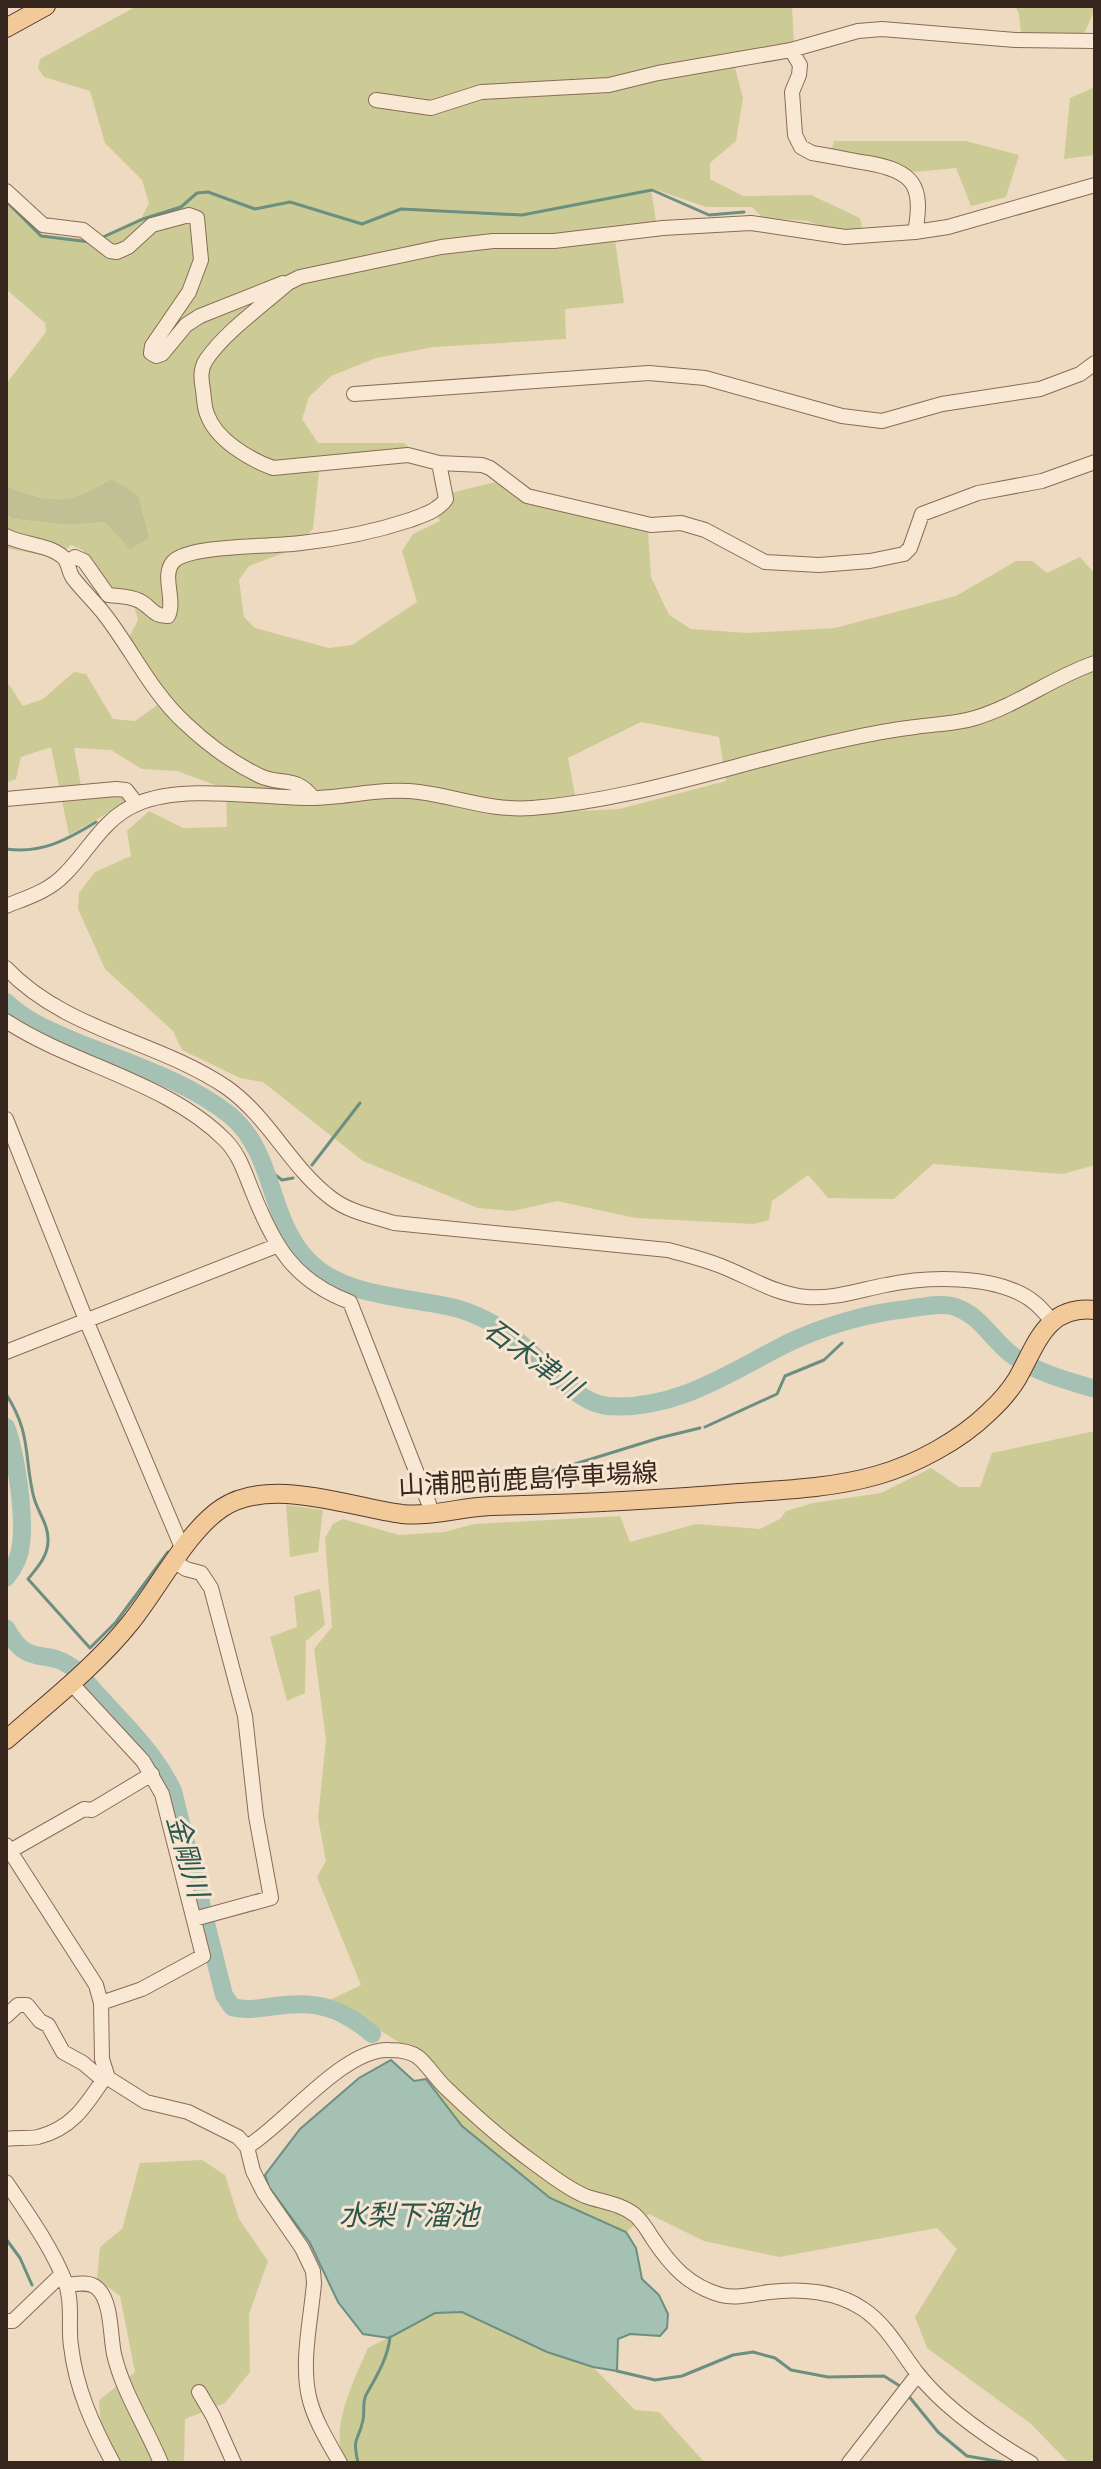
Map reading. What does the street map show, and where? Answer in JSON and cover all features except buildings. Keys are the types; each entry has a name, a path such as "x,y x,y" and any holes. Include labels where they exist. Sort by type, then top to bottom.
{"main road":[{"path":"9,30 46,6"},
{"path":"1052,1321 1062,1313 1095,1310"},
{"name":"山浦肥前鹿島停車場線","path":"71,1683 131,1622 197,1531 223,1507 251,1496 298,1495 404,1514 431,1514 478,1507 629,1502 853,1481 911,1462 961,1435 986,1415 1016,1381 1033,1348 1052,1321"},
{"path":"6,1740 71,1683"}],"street":[{"path":"376,100 431,108 481,92 609,85 658,73 791,50 858,31 882,29 1015,40 1095,41"},
{"path":"791,50 800,65 792,92 795,135 801,147 812,153 892,167 906,174 916,188 920,208 915,232"},
{"path":"1095,185 948,227 915,232 845,237 805,229 732,223 663,228 554,241 493,241 441,247 300,277 288,283 217,347 204,363 202,380 207,415 215,429 246,454 273,468 408,455 439,463 490,468 527,496 651,525 681,523 705,530 765,562 819,565 870,561 904,554 910,548 922,514 978,493 1042,481 1095,462"},
{"path":"6,191 43,225 83,230 110,251 117,252 128,247 152,225 189,215 197,218 201,260 189,292 152,346 151,353 156,356 162,354 186,325 200,316 279,283 288,283"},
{"path":"354,394 649,373 705,378 842,416 882,421 942,404 1040,389 1080,374 1095,363"},
{"path":"67,562 75,557 84,561 108,595 144,602 157,615 168,616 171,608 170,568 181,557 228,546 299,544 376,531 426,514 446,499 439,463"},
{"path":"6,536 55,552 67,562 71,575 105,615 150,681 183,721 214,747 258,775 306,787 313,798"},
{"path":"6,906 47,889 64,876 97,833 137,804 167,796 210,794 313,798 404,791 487,808 531,808 617,796 883,731 971,720 1016,703 1079,668 1095,663"},
{"path":"6,799 116,789 126,790 137,804"},
{"path":"6,968 23,986 66,1014 189,1066 226,1087 250,1107 310,1178 332,1199 351,1210 394,1223 668,1250 701,1259 787,1294 808,1297 840,1296 883,1285 926,1279 991,1284 1035,1302 1052,1321"},
{"path":"6,1021 33,1039 149,1091 194,1115 226,1141 242,1164 276,1246 308,1281 350,1302 431,1514"},
{"path":"6,1119 179,1556 186,1569 201,1573 211,1588 245,1716 256,1816 271,1898 194,1919"},
{"path":"6,1352 276,1246"},
{"path":"71,1683 143,1761 162,1794 203,1956 142,1989 101,2003"},
{"path":"6,2139 34,2138 58,2131 76,2119 106,2079 100,2045 101,2003 96,1985 8,1848 84,1809 92,1810 152,1774"},
{"path":"6,2016 18,2005 27,2005 40,2021 48,2025 63,2052 146,2102 188,2112 229,2130 247,2147 253,2171 264,2193 302,2248 313,2271 307,2361 309,2398 314,2416 340,2463"},
{"path":"247,2147 265,2136 304,2100 366,2052 385,2049 416,2055 445,2087 511,2147 583,2195 622,2207 638,2217 666,2258 690,2282 723,2295 788,2290 820,2293 863,2309 891,2335 914,2378 990,2437 1031,2463"},
{"path":"6,2182 64,2280 70,2303 71,2345 81,2395 113,2463"},
{"path":"6,2321 13,2321 64,2280 88,2284 99,2291 105,2303 114,2356 128,2397 161,2463"},
{"path":"849,2463 914,2378"},
{"path":"199,2392 234,2463"}],"shaded area":[{"path":"137,6 792,6 794,44 732,56 743,98 736,141 710,163 710,179 743,196 811,195 860,218 862,229 837,231 807,221 763,218 752,207 706,207 651,188 658,236 615,240 624,303 565,309 566,339 434,347 376,358 331,376 309,397 302,419 318,443 404,443 410,448 412,459 319,471 313,529 294,549 249,566 239,580 244,617 255,628 329,648 352,645 417,602 402,551 413,534 440,521 431,501 499,481 517,499 648,530 651,577 669,615 691,629 747,633 835,628 956,596 1016,561 1032,561 1047,573 1080,557 1095,574 1095,1165 1063,1174 933,1164 894,1199 828,1198 808,1175 772,1201 769,1220 754,1224 635,1218 557,1201 513,1211 478,1208 363,1161 263,1082 240,1078 182,1050 173,1031 105,969 78,909 79,893 95,872 131,856 127,831 149,811 183,828 227,827 226,789 177,771 142,769 111,750 74,748 83,796 120,792 127,802 69,835 51,747 21,757 16,779 6,783 6,680 23,706 43,699 74,672 86,674 113,719 135,721 160,703 123,649 138,620 133,602 107,598 83,550 71,545 56,558 6,548 6,513 12,519 70,525 105,522 149,538 80,497 55,501 6,485 6,384 46,332 45,323 6,289 6,198 42,234 93,240 142,217 149,203 142,180 105,143 90,91 44,77 38,68 40,59","holes":["641,722 719,737 726,781 619,809 578,811 568,758"]},
{"path":"1015,6 1095,6 1095,9 1083,36 1021,34"},
{"path":"1095,87 1095,155 1064,159 1070,98"},
{"path":"834,141 966,141 1019,155 1006,197 971,206 956,168 914,172 829,161"},
{"path":"1095,1431 1095,2463 1069,2463 1031,2424 927,2348 915,2317 957,2249 937,2228 779,2257 704,2241 649,2214 626,2232 550,2198 462,2126 402,2044 330,2000 361,1985 317,1877 326,1861 318,1818 326,1740 314,1649 332,1627 325,1538 333,1524 343,1519 399,1535 444,1532 474,1524 620,1516 630,1542 696,1524 760,1529 780,1519 786,1511 813,1503 881,1493 931,1468 959,1487 980,1487 992,1453"},
{"path":"286,1505 323,1510 318,1552 290,1557"},
{"path":"320,1589 325,1625 306,1641 305,1693 287,1701 270,1637 297,1627 294,1596"},
{"path":"202,2160 225,2175 239,2219 268,2261 249,2314 250,2372 225,2403 185,2419 184,2463 120,2463 101,2427 99,2400 135,2372 120,2296 97,2279 100,2247 122,2229 140,2163"},
{"path":"462,2312 547,2352 593,2367 635,2410 659,2412 705,2463 346,2463 341,2450 341,2421 350,2389 368,2348 435,2313"}],"green space":[{"path":"112,479 138,496 149,538 130,549 105,522 70,525 12,519 6,513 6,485 47,499 67,499"}],"water":[{"name":"水梨下溜池","path":"391,2060 414,2081 426,2079 462,2126 550,2198 626,2232 636,2248 642,2279 659,2295 668,2314 667,2328 660,2336 630,2334 618,2339 617,2371 593,2367 547,2352 462,2312 435,2313 389,2338 363,2334 338,2302 310,2243 269,2187 265,2175 300,2129 359,2078"}],"waterway":[{"path":"101,238 143,219 181,207 197,193 208,192 255,209 290,202 362,224 401,209 522,215 652,190 709,215 744,212"},
{"path":"6,201 41,236 90,242"},
{"path":"6,849 31,849 53,844 96,822"},
{"name":"石木津川","path":"6,1002 41,1026 178,1083 231,1116 256,1148 284,1224 294,1242 320,1271 355,1288 451,1307 482,1318 512,1336 566,1385 594,1403 633,1406 680,1396 788,1343 831,1326 877,1314 941,1305 970,1314 1004,1349 1031,1367 1095,1389"},
{"path":"312,1165 360,1103"},
{"path":"266,1168 282,1180 293,1178"},
{"path":"705,1427 777,1394 785,1376 824,1360 842,1343"},
{"path":"6,1394 20,1420 33,1494 48,1535 44,1557 28,1579 90,1648 116,1622 168,1552"},
{"name":"金剛川","path":"6,1427 19,1485 22,1518 18,1558 6,1578"},
{"path":"533,1477 700,1428"},
{"path":"436,1496 472,1486 525,1479"},
{"name":"金剛川","path":"6,1628 22,1649 62,1661 75,1670 139,1740 166,1777 173,1791 224,1995 232,2007 249,2009 290,2004 316,2005 339,2012 372,2034"},
{"path":"6,2239 20,2258 32,2285"},
{"path":"358,2463 356,2443 365,2398 384,2360 390,2337"},
{"path":"617,2371 655,2380 682,2376 733,2355 753,2352 775,2358 791,2370 828,2377 884,2376 903,2388"},
{"path":"907,2394 938,2432 967,2456 1008,2463"}]}
